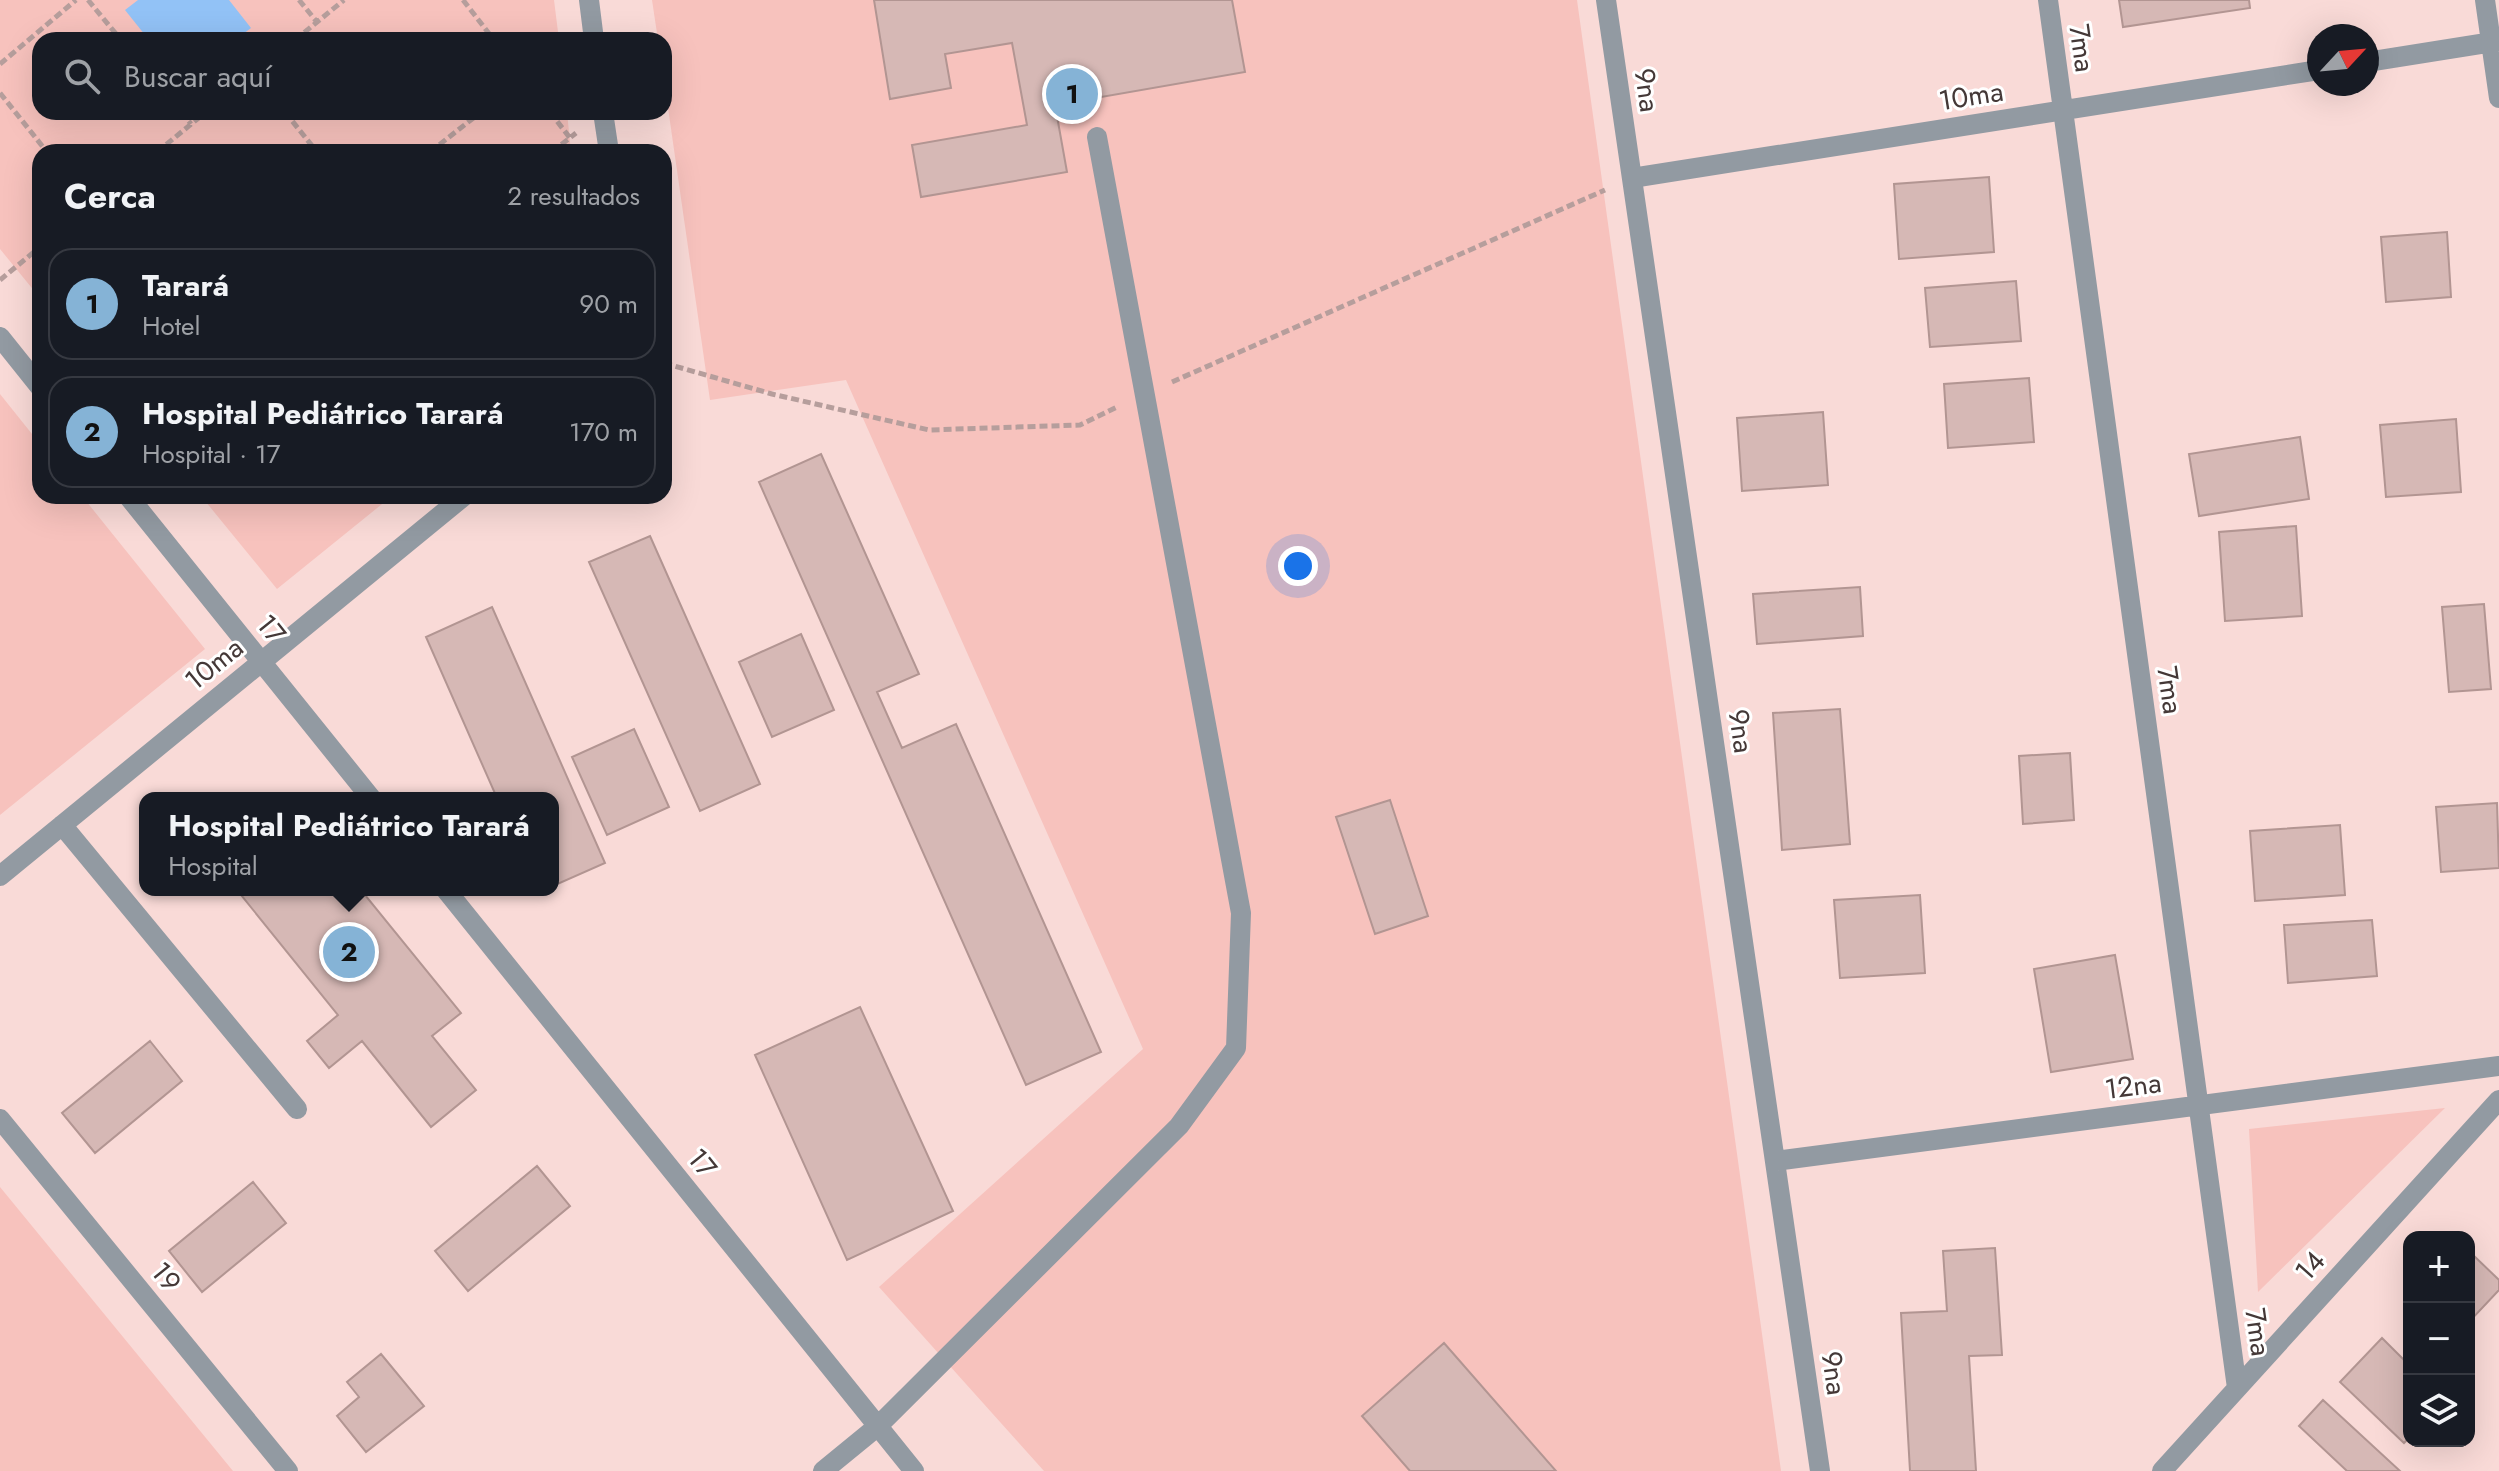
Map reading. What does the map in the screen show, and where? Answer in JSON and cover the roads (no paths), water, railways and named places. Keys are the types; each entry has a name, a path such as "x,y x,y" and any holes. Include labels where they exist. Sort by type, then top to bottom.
{"street":[{"path":"589,0 593,32"},
{"name":"9na","path":"1606,0 1820,1471"},
{"name":"7ma","path":"2048,0 2237,1388"},
{"path":"2485,0 2495,42 2499,98"},
{"path":"2379,60 2495,42"},
{"name":"10ma","path":"1632,178 2307,72"},
{"path":"604,120 608,144"},
{"path":"823,1471 878,1426 1179,1126 1236,1048 1241,913 1097,137"},
{"path":"0,337 32,377"},
{"name":"17","path":"134,504 366,792"},
{"name":"10ma","path":"0,876 454,504"},
{"path":"62,825 297,1109"},
{"name":"17","path":"451,896 914,1471"},
{"name":"12na","path":"1775,1161 2499,1066"},
{"name":"14","path":"2162,1471 2499,1100"},
{"name":"19","path":"0,1119 288,1471"}],"water":[{"path":"138,0 229,0 251,28 246,32 143,32 125,10"}],"place":[{"name":"Tarará","path":"1072,94"},
{"name":"Hospital Pediátrico Tarará","path":"349,952"}]}
